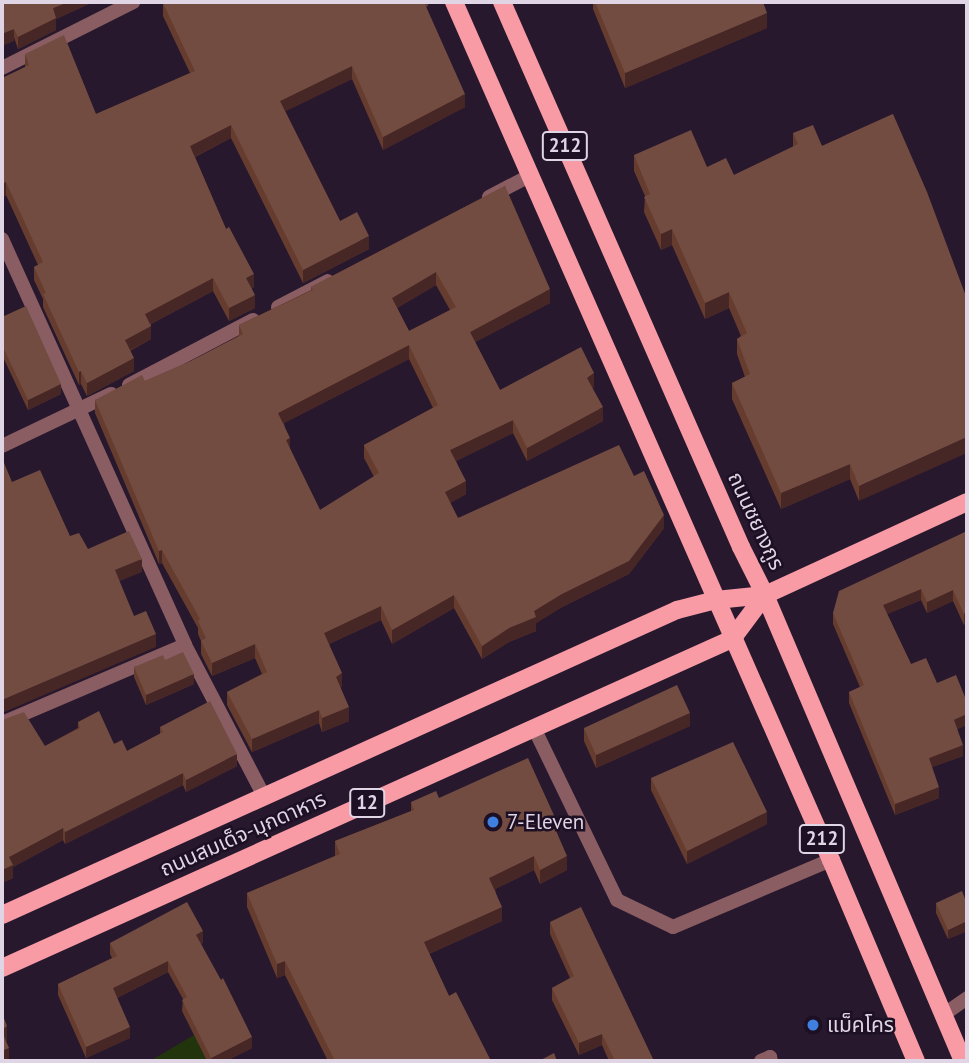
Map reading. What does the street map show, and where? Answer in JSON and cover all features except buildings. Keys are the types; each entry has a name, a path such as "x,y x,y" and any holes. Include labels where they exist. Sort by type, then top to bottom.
{"main road":[{"name":"212","path":"454,2 831,860 916,1061"},
{"name":"ถนนชยางกูร","path":"502,2 741,547 765,595 963,1061"},
{"path":"732,639 765,595 967,502"},
{"name":"ถนนสมเด็จ-มุกดาหาร","path":"2,915 677,610 716,600 765,595"},
{"name":"ถนนสมเด็จ-มุกดาหาร","path":"2,968 732,639"}],"street":[{"path":"2,68 133,2"},
{"path":"470,207 531,175"},
{"path":"2,239 185,645 264,796"},
{"path":"2,446 80,410 336,277"},
{"path":"2,723 185,645"},
{"path":"534,728 617,900 673,927 831,860"},
{"path":"943,1015 967,998"},
{"path":"761,1061 770,1057 771,1061"}],"green space":[{"path":"194,1035 207,1061 150,1061"}],"place":[{"name":"7-Eleven","path":"493,822"},
{"name":"แม็คโคร","path":"813,1025"}]}
